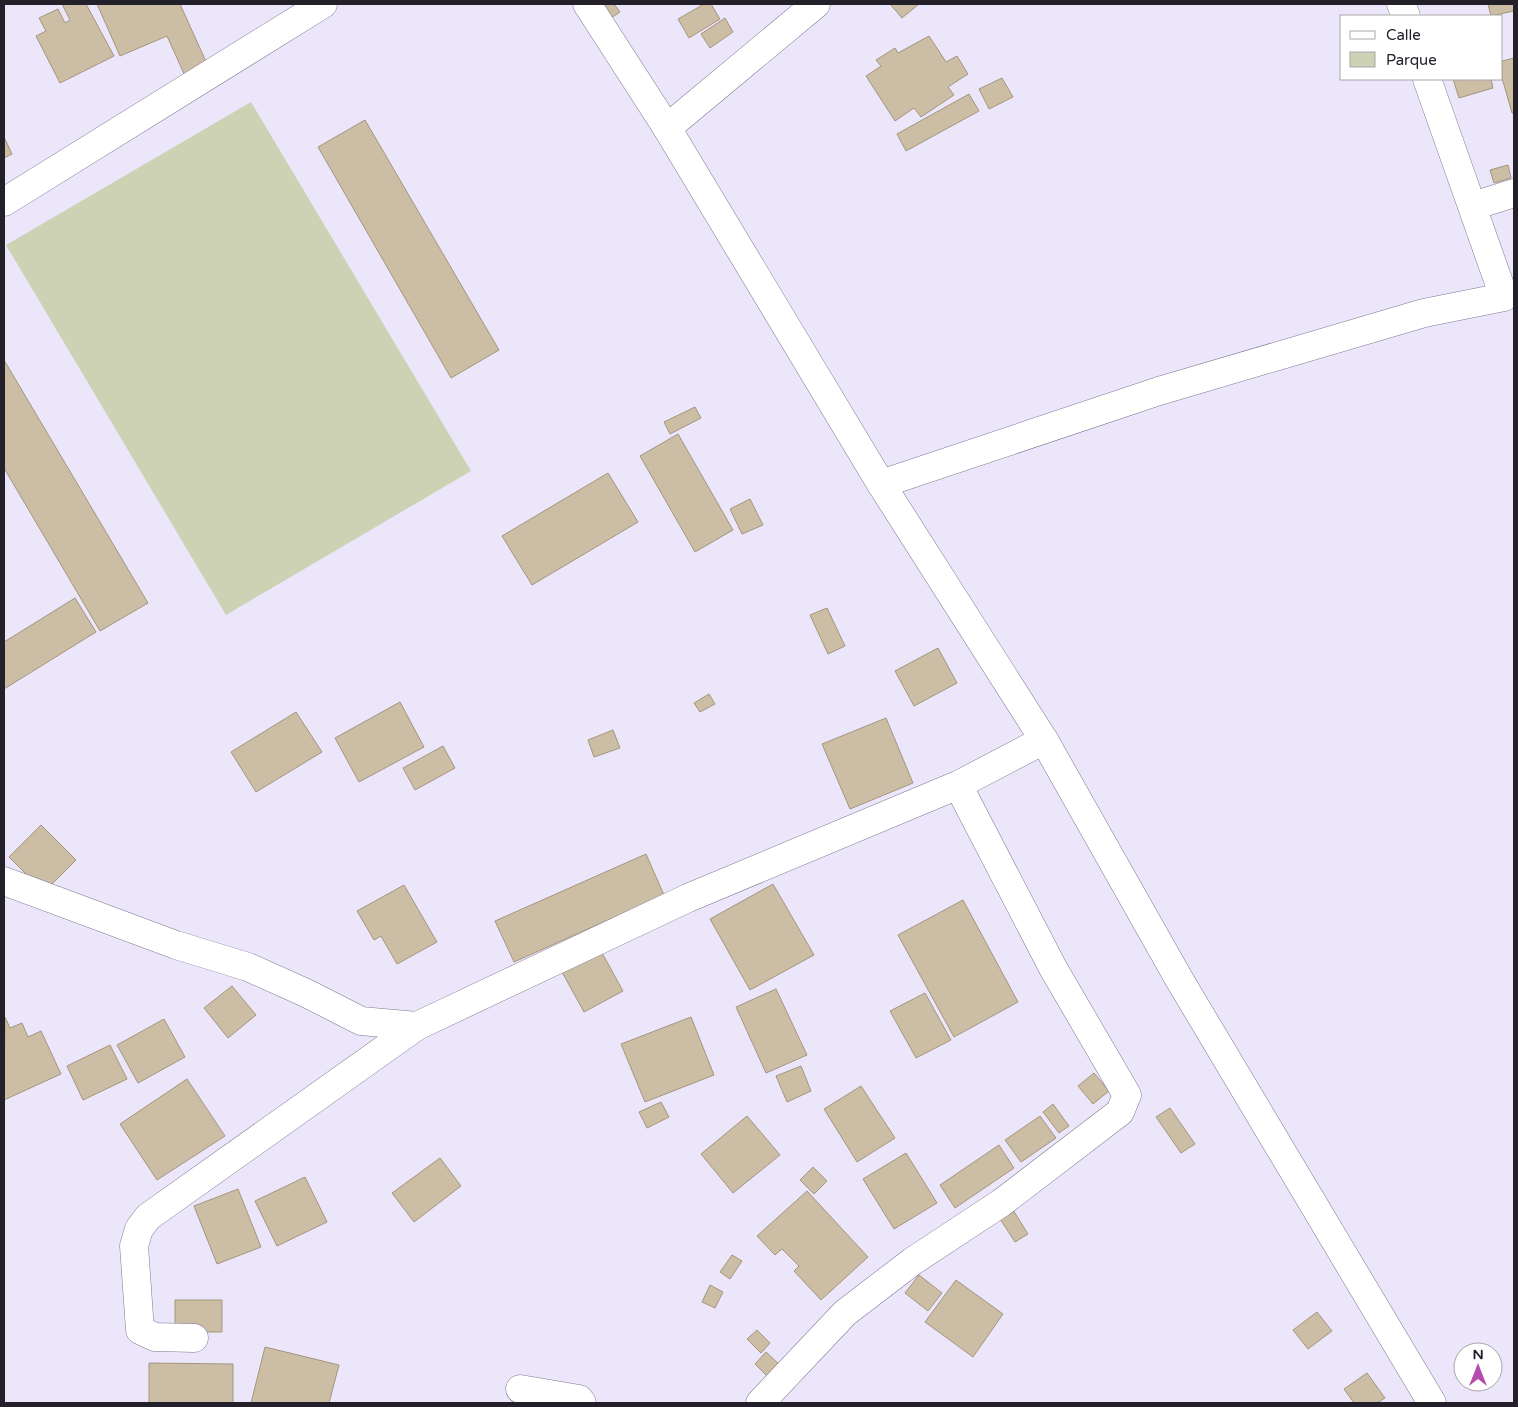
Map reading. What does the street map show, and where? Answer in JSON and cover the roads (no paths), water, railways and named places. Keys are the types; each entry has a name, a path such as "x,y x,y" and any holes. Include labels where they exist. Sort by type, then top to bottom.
{"street":[{"path":"4,202 323,4"},
{"path":"587,4 667,128 881,484 1044,740 1180,979 1432,1403"},
{"path":"667,128 816,4"},
{"path":"881,484 1169,388 1424,313 1509,306 1427,80"},
{"path":"1473,206 1514,193"},
{"path":"194,1338 155,1337 140,1330 134,1246 143,1223 148,1217 417,1026 688,898 958,785 1044,740"},
{"path":"760,1403 845,1313 912,1261 1001,1203 1120,1112 1127,1094 1053,968 958,785"},
{"path":"4,881 176,945 248,967 306,993 361,1021 417,1026"},
{"path":"520,1389 579,1399 582,1403"}]}
